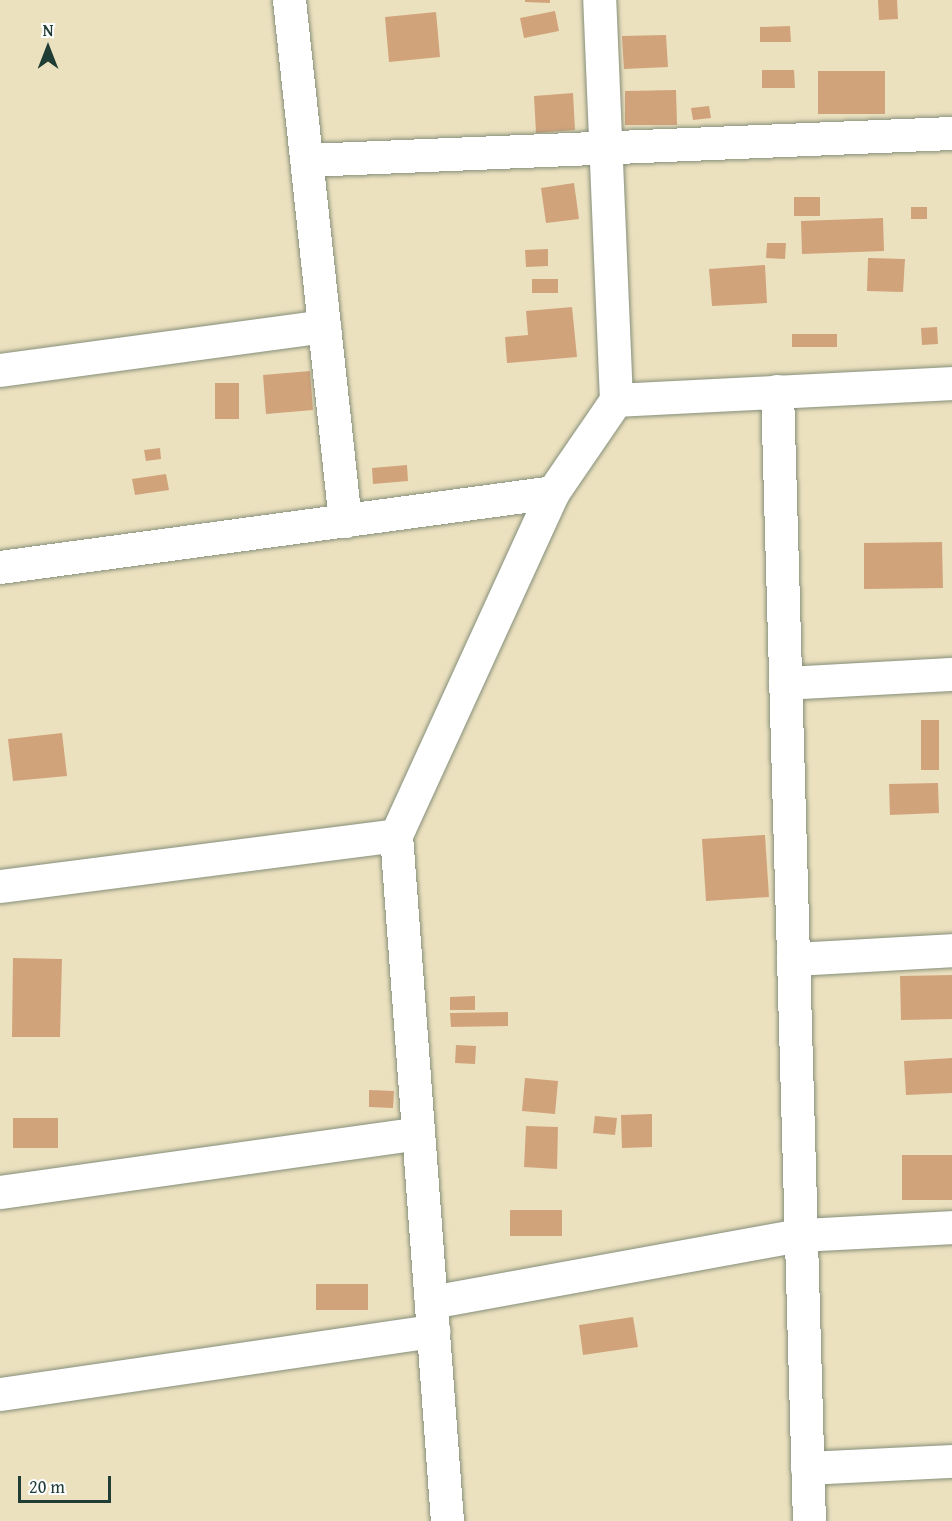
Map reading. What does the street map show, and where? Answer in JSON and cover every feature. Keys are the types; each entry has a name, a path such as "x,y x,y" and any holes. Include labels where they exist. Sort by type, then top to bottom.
{"street":[{"path":"290,0 345,521"},
{"path":"447,1521 396,835 554,492 616,400 599,0"},
{"path":"307,160 952,133"},
{"path":"0,370 324,326"},
{"path":"616,400 952,383"},
{"path":"777,392 809,1521"},
{"path":"0,567 554,492"},
{"path":"785,683 952,674"},
{"path":"0,886 396,835"},
{"path":"793,959 952,950"},
{"path":"0,1192 418,1133"},
{"path":"0,1394 432,1317 801,1235 952,1227"},
{"path":"807,1468 952,1461"}],"building":[{"path":"525,0 550,0 550,3 525,2"},
{"path":"878,0 897,0 898,19 879,20"},
{"path":"555,11 559,31 524,38 520,18"},
{"path":"436,12 440,57 389,62 385,17"},
{"path":"790,26 791,42 760,42 760,27"},
{"path":"666,35 668,67 624,69 622,36"},
{"path":"762,70 794,70 795,88 762,88"},
{"path":"818,71 885,71 885,114 818,114"},
{"path":"676,90 677,125 625,125 625,91"},
{"path":"573,93 575,130 536,133 534,96"},
{"path":"709,106 711,118 693,120 691,108"},
{"path":"574,183 579,219 546,223 541,188"},
{"path":"794,197 820,197 820,216 794,216"},
{"path":"911,207 927,207 927,219 911,219"},
{"path":"883,218 884,251 802,254 801,221"},
{"path":"767,243 786,243 785,259 766,258"},
{"path":"548,249 548,266 526,267 525,250"},
{"path":"868,258 905,259 903,292 867,291"},
{"path":"765,265 767,303 712,306 709,269"},
{"path":"532,279 558,279 558,293 532,293"},
{"path":"572,307 577,357 507,363 505,337 528,335 526,311"},
{"path":"937,327 938,344 922,345 921,328"},
{"path":"792,334 837,334 837,347 792,347"},
{"path":"310,371 313,410 266,414 263,375"},
{"path":"215,383 239,383 239,419 215,419"},
{"path":"160,448 161,459 146,461 144,450"},
{"path":"407,465 408,481 373,484 372,468"},
{"path":"166,474 169,490 135,495 132,479"},
{"path":"942,542 943,588 864,589 864,543"},
{"path":"921,720 939,720 939,770 921,770"},
{"path":"62,733 67,776 13,781 8,739"},
{"path":"938,783 939,813 890,815 889,784"},
{"path":"765,835 769,897 706,901 702,839"},
{"path":"13,958 62,959 60,1037 12,1037"},
{"path":"952,975 952,1019 901,1020 900,976"},
{"path":"475,996 475,1010 450,1010 450,997"},
{"path":"508,1012 508,1026 451,1027 450,1013"},
{"path":"456,1045 476,1046 475,1064 455,1063"},
{"path":"952,1058 952,1093 906,1095 904,1061"},
{"path":"525,1078 558,1081 555,1114 522,1111"},
{"path":"369,1090 394,1091 393,1108 369,1107"},
{"path":"652,1114 652,1147 622,1148 621,1115"},
{"path":"595,1116 617,1118 615,1135 593,1133"},
{"path":"13,1118 58,1118 58,1148 13,1148"},
{"path":"526,1126 558,1127 557,1169 524,1167"},
{"path":"902,1155 952,1155 952,1200 902,1200"},
{"path":"510,1210 562,1210 562,1236 510,1236"},
{"path":"316,1284 368,1284 368,1310 316,1310"},
{"path":"633,1317 638,1347 583,1355 579,1325"}]}
